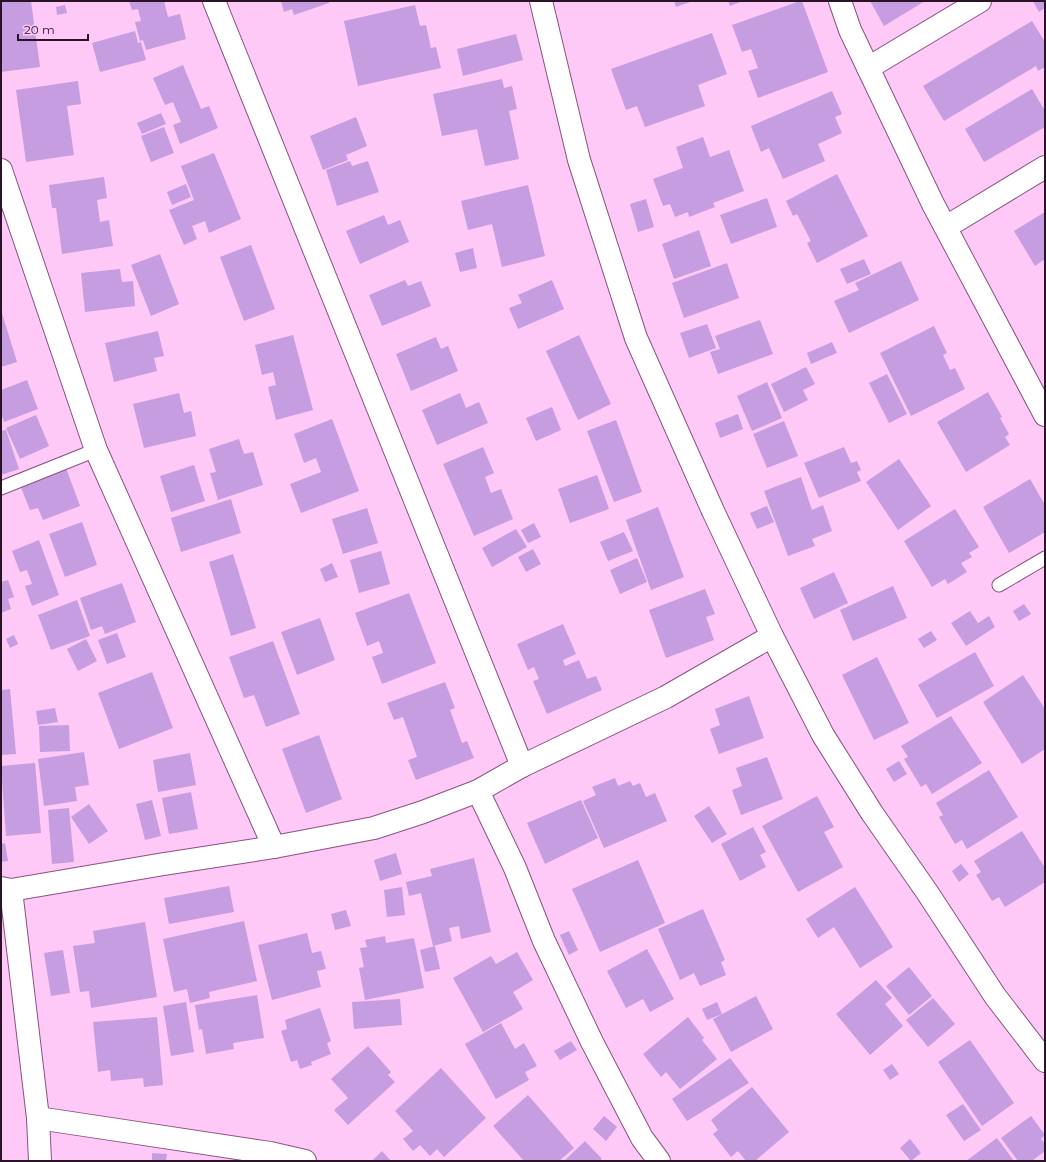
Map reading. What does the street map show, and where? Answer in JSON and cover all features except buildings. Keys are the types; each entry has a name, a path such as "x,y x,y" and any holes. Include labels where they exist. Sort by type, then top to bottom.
{"street":[{"path":"214,1 522,766"},
{"path":"541,1 579,160 636,338 713,511 772,636 823,735 872,813 927,892 995,996 1045,1061"},
{"path":"840,1 850,30 946,227 1045,415"},
{"path":"868,68 980,1"},
{"path":"946,227 1045,167"},
{"path":"1,170 96,450 274,847"},
{"path":"40,1161 38,1118 6,889 274,847 374,828 423,812 478,791 522,766 666,697 772,636"},
{"path":"478,791 515,868 544,942 592,1042 642,1138 659,1161"},
{"path":"38,1118 270,1153 305,1161"}],"lane":[{"path":"1,488 96,450"},
{"path":"999,585 1045,558"}]}
